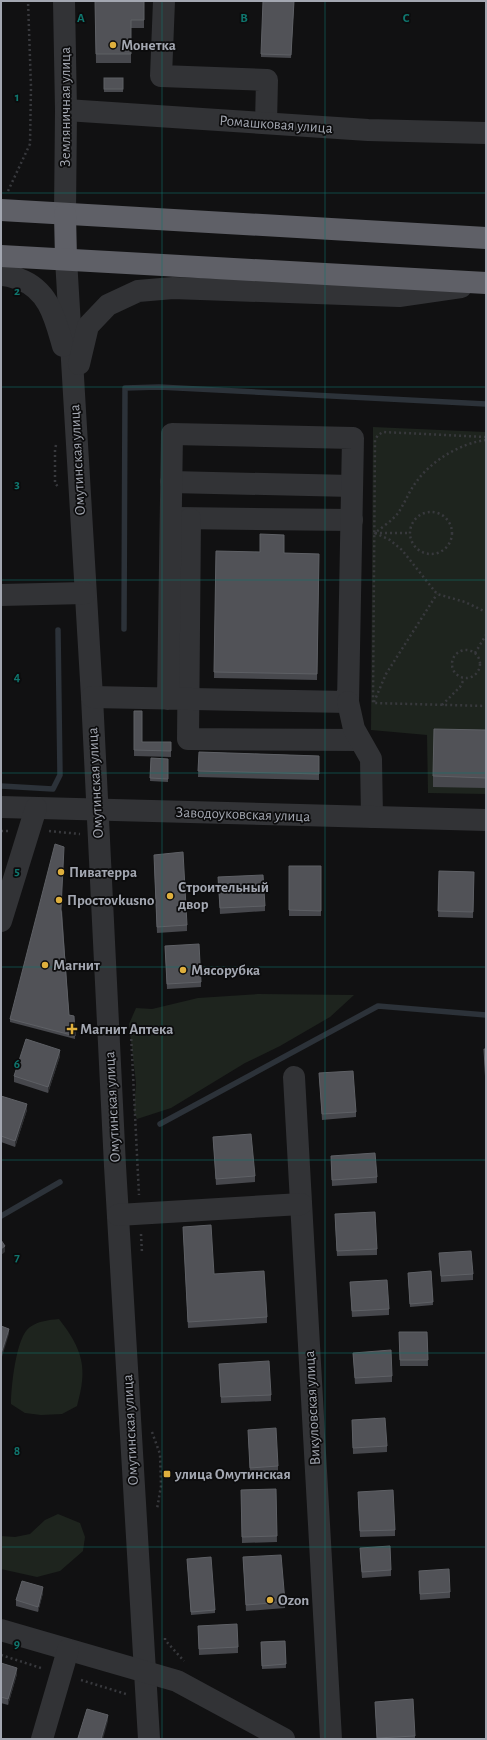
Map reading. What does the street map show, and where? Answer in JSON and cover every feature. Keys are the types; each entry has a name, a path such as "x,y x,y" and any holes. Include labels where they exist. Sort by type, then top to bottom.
{"highway":[{"path":"4,210 486,238"},
{"path":"65,214 66,259"},
{"path":"1,256 485,283"}],"street":[{"name":"Земляничная улица","path":"64,1 66,110 65,214"},
{"path":"164,1 161,76 267,80 266,123"},
{"name":"Ромашковая улица","path":"66,110 368,130 486,133"},
{"name":"Омутинская улица","path":"66,259 92,697 89,810 118,1215 149,1739"},
{"path":"1,274 30,283 47,300 57,323 73,387"},
{"path":"73,387 88,326 108,304 138,291 173,288 399,296 485,283"},
{"path":"359,740 188,739 178,699 180,518 171,482 172,434 353,438 348,702 354,728 359,740 371,759 372,817"},
{"path":"171,482 352,486"},
{"path":"180,518 352,520"},
{"path":"1,595 85,593"},
{"path":"92,697 348,702"},
{"name":"Заводоуковская улица","path":"1,806 33,818 89,810 486,820"},
{"path":"1,921 33,818"},
{"name":"Викуловская улица","path":"294,1077 331,1739"},
{"path":"118,1215 301,1204"},
{"path":"1,1630 177,1680 284,1739"},
{"path":"42,1739 68,1650"}],"path":[{"path":"4,210 9,188 30,144 31,87 28,1"},
{"path":"374,703 375,440 378,435 383,432 486,438"},
{"path":"375,534 397,514 416,482 428,468 452,452 486,438"},
{"path":"57,442 55,449 55,483 60,488"},
{"path":"429,513 442,516 450,527 451,534 450,541 441,551 428,554 416,548 412,543 410,533 412,523 417,518 429,513"},
{"path":"375,534 410,533"},
{"path":"375,534 390,540 402,550 437,594 465,602 486,612"},
{"path":"374,703 386,674 437,594"},
{"path":"475,653 486,635"},
{"path":"442,705 460,687 464,679 475,676 480,668 480,659 475,653 469,650 459,652 453,659 452,668 454,672 464,679"},
{"path":"374,703 486,706"},
{"path":"1,831 33,818 50,832 83,835 89,810"},
{"path":"131,1032 143,1260"},
{"path":"152,1430 160,1454 161,1486 157,1509 158,1516"},
{"path":"164,1632 165,1640 185,1662 177,1680"},
{"path":"1,1655 146,1700"}],"shaded area":[{"path":"373,427 486,432 486,794 428,793 427,735 371,730"},
{"path":"258,994 354,995 330,1017 280,1046 245,1063 171,1108 137,1119 134,1112 136,1083 129,1024 136,1008 152,1009 198,998"},
{"path":"59,1319 73,1340 81,1360 82,1381 77,1406 62,1414 41,1415 25,1413 11,1404 15,1363 21,1341 25,1332 33,1325 44,1321"},
{"path":"58,1514 80,1523 85,1537 83,1551 60,1571 37,1577 1,1569 1,1536 15,1537 30,1534 45,1520"}],"building":[{"name":"Монетка","path":"95,1 144,1 144,20 131,20 131,54 96,54"},
{"path":"263,1 294,1 291,55 261,54"},
{"path":"104,78 123,78 123,89 104,89"},
{"path":"260,534 284,535 284,553 319,554 317,674 214,672 216,551 260,552"},
{"path":"134,711 142,711 142,742 171,742 171,751 134,750"},
{"path":"434,729 486,730 486,778 433,776"},
{"path":"199,752 319,756 319,774 198,771"},
{"path":"151,758 168,759 168,779 150,778"},
{"name":"Магнит","path":"55,844 64,847 61,909 69,1015 74,1016 75,1036 10,1019"},
{"name":"Строительный двор","path":"183,852 187,925 157,927 154,855"},
{"path":"289,866 321,866 321,911 289,910"},
{"path":"439,871 474,872 473,912 438,911"},
{"path":"263,875 265,906 220,908 218,877"},
{"name":"Мясорубка","path":"199,944 201,982 167,984 165,946"},
{"path":"26,1039 60,1050 48,1087 14,1076"},
{"path":"484,1049 486,1049 486,1085"},
{"path":"353,1071 356,1112 322,1114 319,1073"},
{"path":"1,1096 27,1104 15,1141 1,1136"},
{"path":"251,1134 255,1176 216,1179 213,1137"},
{"path":"375,1153 377,1177 332,1180 331,1156"},
{"path":"375,1212 377,1249 337,1251 335,1214"},
{"path":"211,1225 214,1274 264,1271 267,1317 188,1322 183,1227"},
{"path":"1,1240 5,1246 1,1249"},
{"path":"471,1251 473,1274 441,1276 439,1253"},
{"path":"431,1271 433,1302 410,1304 408,1273"},
{"path":"387,1280 389,1309 352,1311 350,1282"},
{"path":"1,1326 9,1329 1,1354"},
{"path":"399,1332 427,1332 428,1360 400,1360"},
{"path":"391,1350 392,1376 355,1378 353,1353"},
{"path":"269,1361 271,1395 221,1397 219,1364"},
{"path":"385,1418 387,1446 353,1448 352,1420"},
{"path":"276,1428 278,1466 250,1468 248,1430"},
{"path":"276,1489 277,1536 242,1537 241,1490"},
{"path":"393,1490 395,1530 360,1531 358,1492"},
{"path":"390,1546 391,1570 362,1572 360,1548"},
{"path":"281,1555 285,1602 246,1605 243,1557"},
{"path":"211,1557 215,1610 191,1612 187,1559"},
{"path":"449,1569 450,1592 420,1594 419,1571"},
{"path":"22,1581 43,1587 38,1607 16,1600"},
{"path":"237,1624 238,1647 199,1649 198,1626"},
{"path":"285,1641 286,1664 262,1666 261,1642"},
{"path":"1,1663 17,1668 8,1699 1,1697"},
{"path":"413,1699 415,1736 377,1738 375,1702"},
{"path":"87,1709 108,1715 101,1739 78,1738"}],"waterway":[{"path":"124,629 125,388 159,387 486,404"},
{"path":"1,786 53,789 60,775 58,630"},
{"path":"160,1124 378,1006 486,1015"},
{"path":"1,1216 60,1182"}],"place":[{"name":"Монетка","path":"113,45"},
{"name":"Пиватерра","path":"61,872"},
{"name":"Строительный двор","path":"170,896"},
{"name":"Простоvkusno","path":"59,900"},
{"name":"Магнит","path":"45,965"},
{"name":"Мясорубка","path":"183,970"},
{"name":"Магнит Аптека","path":"72,1029"},
{"name":"улица Омутинская","path":"167,1474"},
{"name":"Ozon","path":"270,1600"}]}
